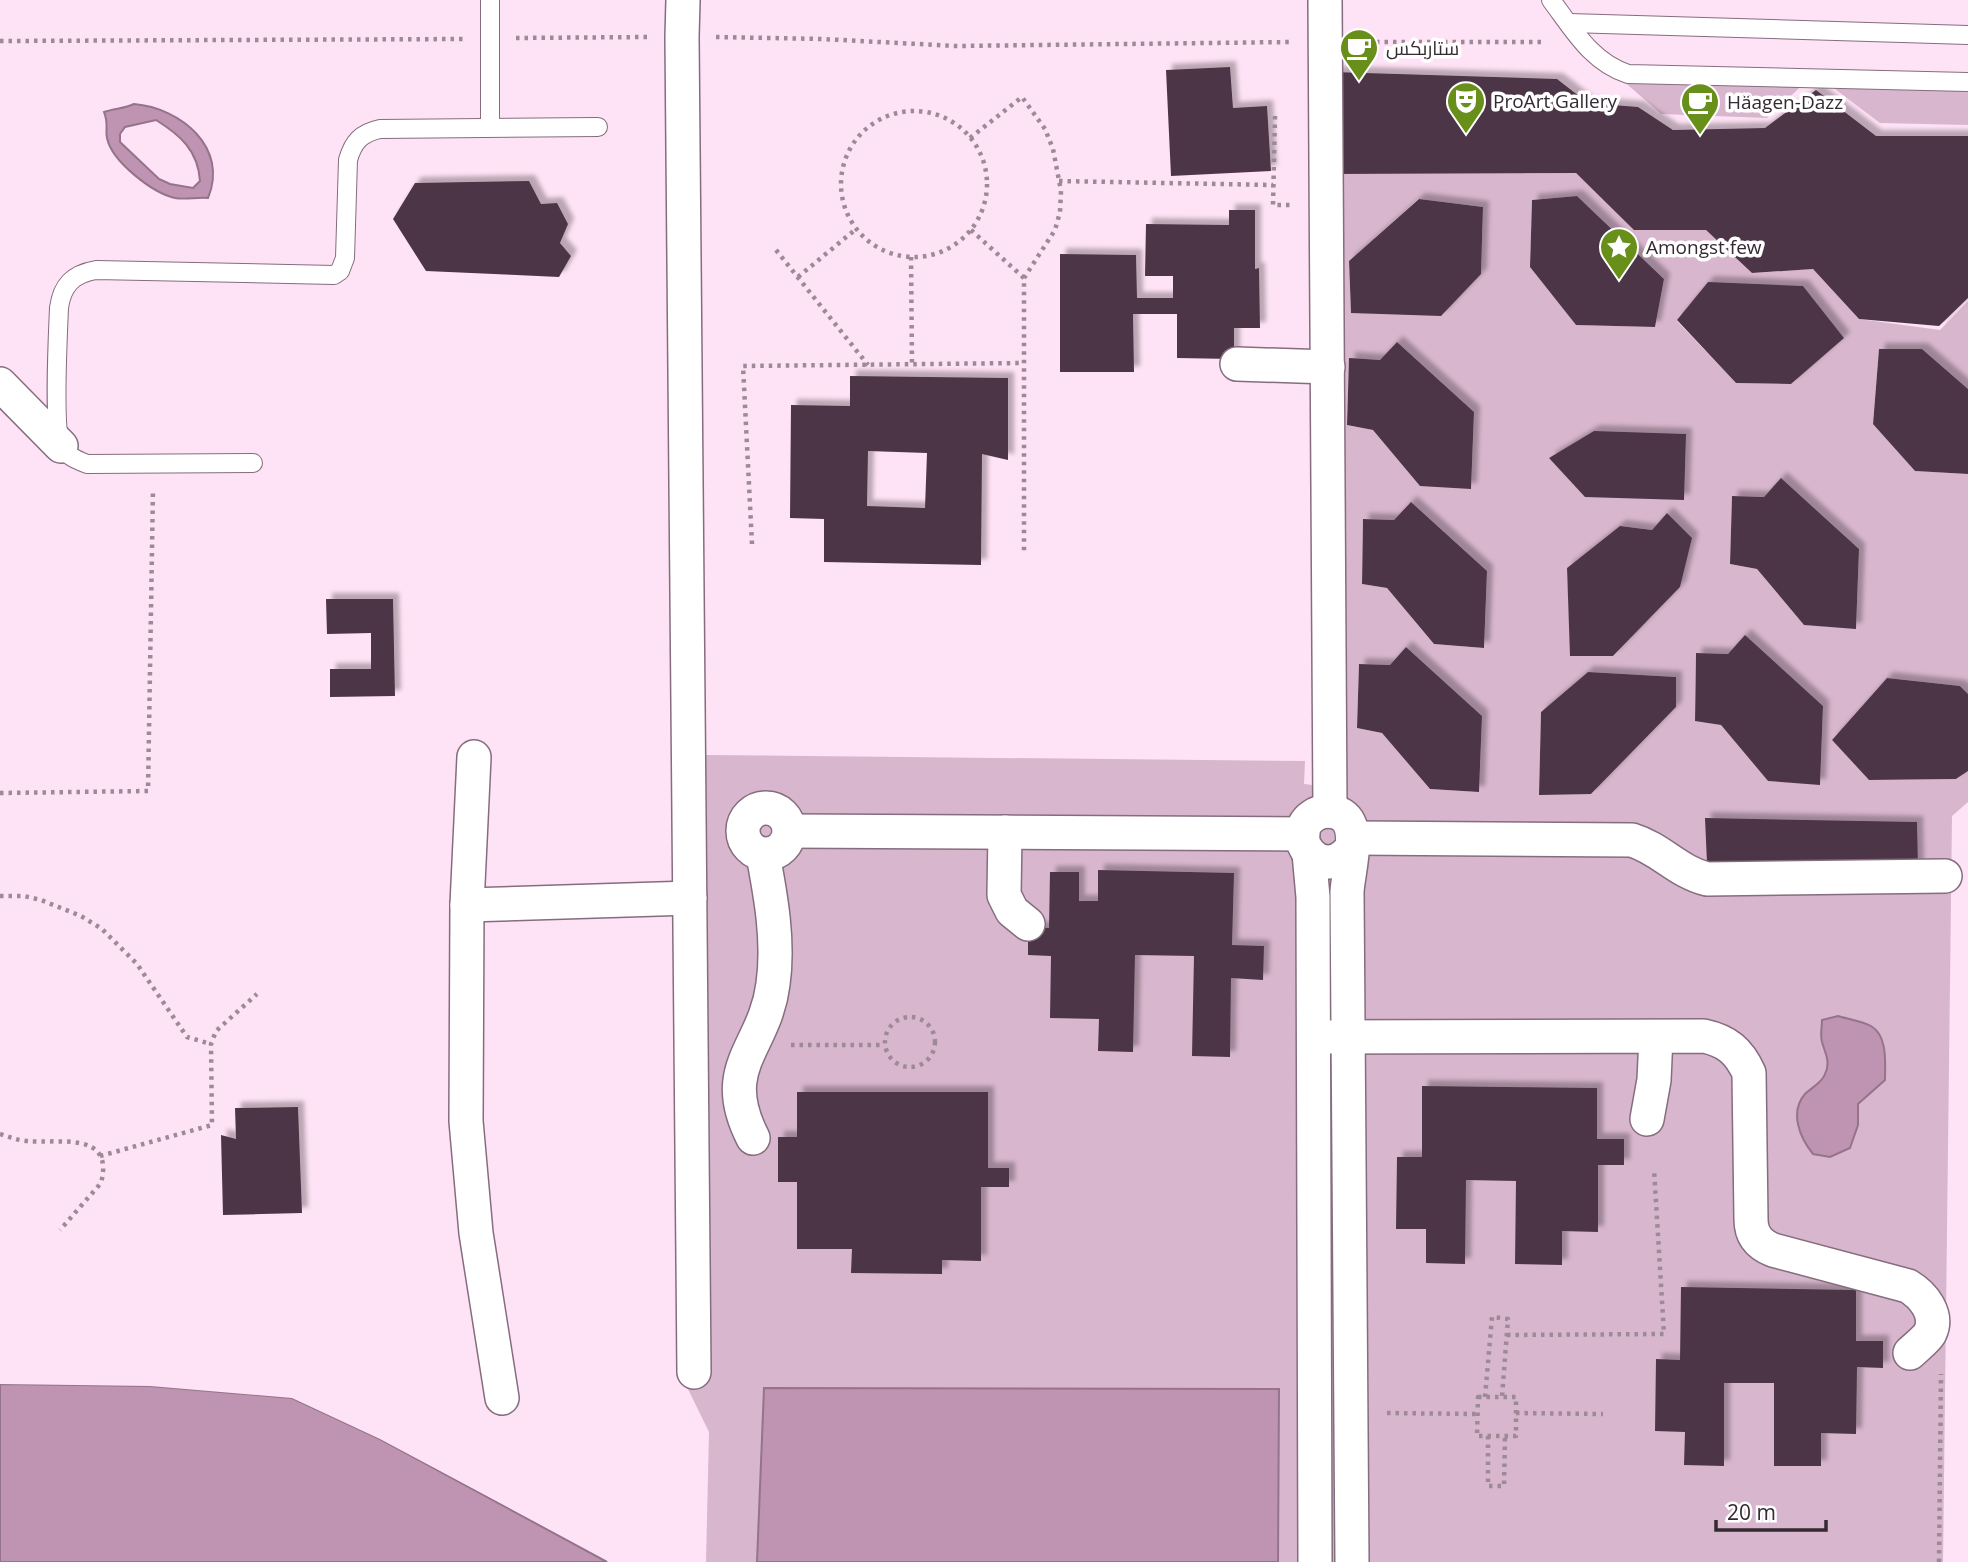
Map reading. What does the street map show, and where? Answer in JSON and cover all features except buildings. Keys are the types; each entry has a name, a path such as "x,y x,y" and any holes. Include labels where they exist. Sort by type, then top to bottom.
{"street":[{"path":"683,0 694,1372"},
{"path":"1325,0 1330,811"},
{"path":"1237,364 1328,367"},
{"path":"0,384 61,446"},
{"path":"474,757 467,905 465,1064 469,1166 476,1233 502,1398"},
{"path":"1315,1562 1313,890 1305,825 1311,817 1330,811 1347,819 1353,842 1346,892 1352,1562"},
{"path":"753,1138 743,1117 739,1099 741,1071 769,1004 775,967 773,917 763,855 774,854 782,848 788,840 789,831 1005,832 1306,844"},
{"path":"1005,832 1004,895 1012,911 1028,924"},
{"path":"1353,842 1632,840 1658,851 1680,869 1707,879 1945,877"},
{"path":"1306,844 1317,860 1327,863 1346,856 1353,842"},
{"path":"467,905 690,898"},
{"path":"1314,1037 1718,1039 1732,1047 1749,1073 1751,1227 1759,1242 1773,1250 1908,1286 1917,1291 1929,1306 1931,1325 1919,1343"},
{"path":"1647,1119 1654,1080 1656,1037"},
{"path":"1315,1387 1351,1400"}],"lane":[{"path":"490,0 490,127"},
{"path":"1551,0 1594,56 1628,74 1968,82"},
{"path":"1569,23 1968,35"},
{"path":"253,463 87,464 68,454 61,446 58,425 59,308 61,293 69,281 81,272 96,270 334,275 344,265 348,160 358,138 368,131 598,127"}],"path":[{"path":"0,41 682,37 822,39 956,46 1545,42 1569,23"},
{"path":"970,138 1022,97 1045,130 1053,149 1059,181 1060,212 1055,230 1024,278 1024,554"},
{"path":"913,111 944,118 970,138 984,167 985,200 971,230 958,242 929,256 911,257 881,249 856,229 843,200 842,168 848,152 868,128 889,116 913,111"},
{"path":"1275,116 1273,205 1327,205"},
{"path":"1059,181 1273,186"},
{"path":"798,277 856,229"},
{"path":"971,230 1024,278"},
{"path":"775,250 868,365"},
{"path":"911,257 912,365"},
{"path":"752,544 743,366 1022,363"},
{"path":"0,793 148,791 153,463"},
{"path":"0,896 24,896 41,900 81,916 102,929 136,964 187,1037 211,1044"},
{"path":"100,1156 212,1125 211,1044 216,1031 257,994"},
{"path":"910,1016 921,1018 929,1026 935,1035 936,1045 925,1064 915,1068 895,1063 887,1055 884,1045 891,1024 910,1016"},
{"path":"751,1046 884,1045"},
{"path":"0,1134 29,1141 83,1142 100,1156 103,1173 101,1183 60,1230"},
{"path":"1507,1335 1664,1334 1654,1169"},
{"path":"1485,1397 1492,1317 1508,1319 1502,1397"},
{"path":"1919,1343 1941,1358 1939,1562"},
{"path":"1478,1397 1502,1397 1516,1398 1516,1436 1477,1436 1478,1397"},
{"path":"1351,1400 1477,1414"},
{"path":"1516,1413 1603,1414"},
{"path":"1489,1436 1488,1486 1504,1486 1504,1436"}],"shaded area":[{"path":"1612,71 1809,79 1767,118 1661,114"},
{"path":"1823,80 1968,86 1968,125 1880,123"},
{"path":"134,104 152,107 168,113 184,122 196,134 206,147 212,163 213,180 208,198 179,199 166,195 145,183 117,157 107,138 104,112","holes":["156,120 186,144 196,160 200,181 193,188 159,179 120,142 120,134 125,127"]},
{"path":"1576,173 1634,229 1706,230 1752,273 1813,269 1859,319 1940,330 1968,301 1968,389 1922,349 1879,349 1873,423 1915,471 1968,474 1968,694 1960,686 1887,678 1832,740 1869,780 1956,779 1968,771 1968,802 1952,816 1943,1562 1278,1562 1279,1389 764,1389 757,1562 706,1562 709,1432 687,1387 706,1385 704,755 1305,761 1304,784 1346,789 1334,174","holes":["1577,196 1664,279 1655,327 1576,325 1530,267 1532,200","1418,199 1483,207 1481,274 1351,312 1349,261","1708,282 1843,338 1791,384 1736,383 1677,321","1397,342 1474,412 1471,489 1373,430 1347,425 1349,359 1380,360","1782,479 1859,549 1856,628 1804,625 1757,569 1730,564 1732,496 1764,497","1411,502 1487,571 1484,648 1434,644 1387,588 1362,584 1363,519 1394,520","1667,513 1691,538 1680,587 1613,656 1571,656 1567,568 1620,526 1652,530","1745,636 1823,706 1820,784 1768,781 1721,725 1695,720 1696,653 1728,654","1406,647 1482,716 1479,792 1430,789 1382,733 1357,728 1359,664 1390,665","1588,672 1675,677 1676,707 1591,794 1539,794 1541,712"]},
{"path":"1838,1016 1876,1030 1883,1043 1885,1080 1858,1104 1858,1125 1850,1148 1830,1157 1813,1154 1804,1140 1797,1117 1800,1101 1822,1080 1827,1070 1827,1058 1821,1037 1822,1020"},
{"path":"0,1384 150,1386 292,1398 380,1439 607,1562 0,1562"},
{"path":"764,1388 1279,1389 1278,1562 757,1562"}],"pier":[{"path":"0,1381 150,1382 293,1395 382,1435 611,1562 380,1439 292,1398 150,1386 0,1384"}],"place":[{"name":"ستاربكس","path":"1359,82"},
{"name":"ProArt Gallery","path":"1466,135"},
{"name":"Häagen-Dazz","path":"1700,136"},
{"name":"Amongst few","path":"1619,281"}]}
